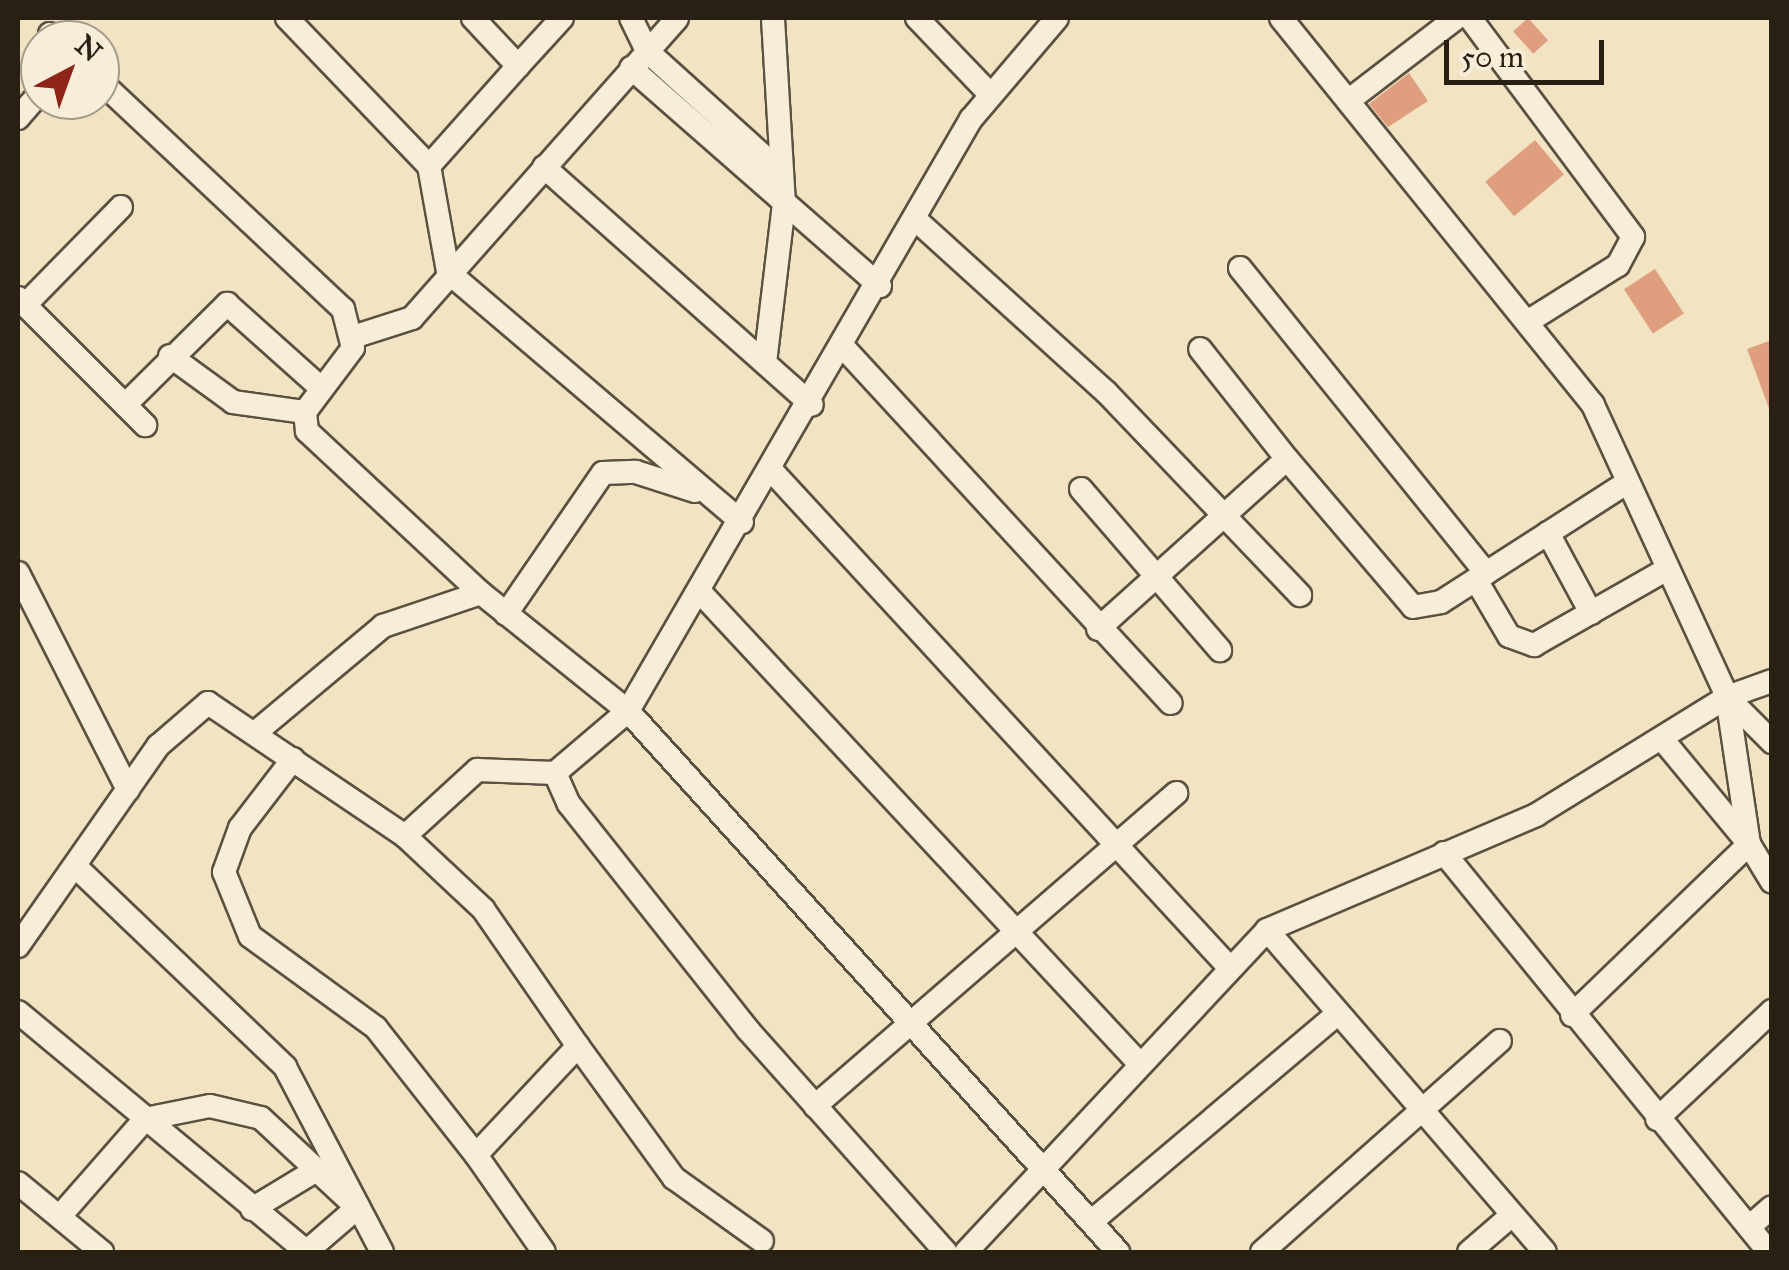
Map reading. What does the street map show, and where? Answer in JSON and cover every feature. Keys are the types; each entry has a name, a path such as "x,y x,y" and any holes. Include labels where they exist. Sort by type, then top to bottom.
{"street":[{"path":"287,18 429,166 448,272 742,522"},
{"path":"473,18 518,66"},
{"path":"429,166 562,18"},
{"path":"631,18 639,59 784,204 880,286"},
{"path":"305,412 356,336 412,318 448,272 677,18"},
{"path":"765,363 784,204 773,18"},
{"path":"916,18 989,93"},
{"path":"405,836 477,770 555,773 628,711 845,350 989,93 1057,18"},
{"path":"1281,18 1593,405 1727,697 1748,844"},
{"path":"1348,101 1456,18"},
{"path":"1470,18 1632,237 1618,265 1527,322"},
{"path":"639,59 780,172"},
{"path":"120,100 343,309 356,336"},
{"path":"544,168 812,405"},
{"path":"121,207 21,301 145,426"},
{"path":"916,219 1223,512 1300,595"},
{"path":"1240,268 1481,576 1516,643 1534,645 1667,569"},
{"path":"125,404 227,304 322,389"},
{"path":"1200,349 1413,607 1481,576 1628,482"},
{"path":"845,350 1170,703"},
{"path":"170,356 232,402 305,412"},
{"path":"305,412 318,446 481,593 628,711 1118,1252"},
{"path":"1098,629 1223,512 1288,460"},
{"path":"772,471 1228,966"},
{"path":"506,614 603,473 636,472 708,495"},
{"path":"1081,489 1220,650"},
{"path":"1548,533 1591,613"},
{"path":"18,574 128,790"},
{"path":"700,592 1136,1061"},
{"path":"255,733 383,626 481,593"},
{"path":"966,1252 1136,1061 1268,930 1536,815 1664,740 1727,697 1772,681"},
{"path":"1727,697 1772,742"},
{"path":"18,946 180,721 208,704 405,836 483,909 674,1178 764,1249"},
{"path":"1664,740 1748,844 1772,882"},
{"path":"293,760 240,828 224,872 250,936 376,1028 476,1155 544,1252"},
{"path":"555,773 569,804 815,1106 946,1252"},
{"path":"815,1106 1176,793"},
{"path":"1572,1015 1748,844"},
{"path":"1444,852 1572,1015 1769,1252"},
{"path":"76,866 285,1068 382,1252"},
{"path":"1268,930 1335,1016 1545,1252"},
{"path":"1657,1119 1772,1011"},
{"path":"18,1012 306,1252 358,1207"},
{"path":"1092,1222 1335,1016"},
{"path":"1262,1252 1424,1114 1500,1041"},
{"path":"476,1155 578,1046"},
{"path":"60,1215 145,1119 239,1108 358,1207"},
{"path":"252,1209 313,1172"},
{"path":"18,1183 102,1252"},
{"path":"1749,1227 1772,1207"},
{"path":"1469,1252 1511,1216"}],"building":[{"path":"1528,18 1548,40 1533,54 1513,31"},
{"path":"1409,73 1428,101 1388,127 1369,104"},
{"path":"1535,140 1564,174 1514,216 1485,182"},
{"path":"1655,269 1684,313 1653,334 1624,289"},
{"path":"1772,340 1772,411 1770,411 1747,349"}]}
